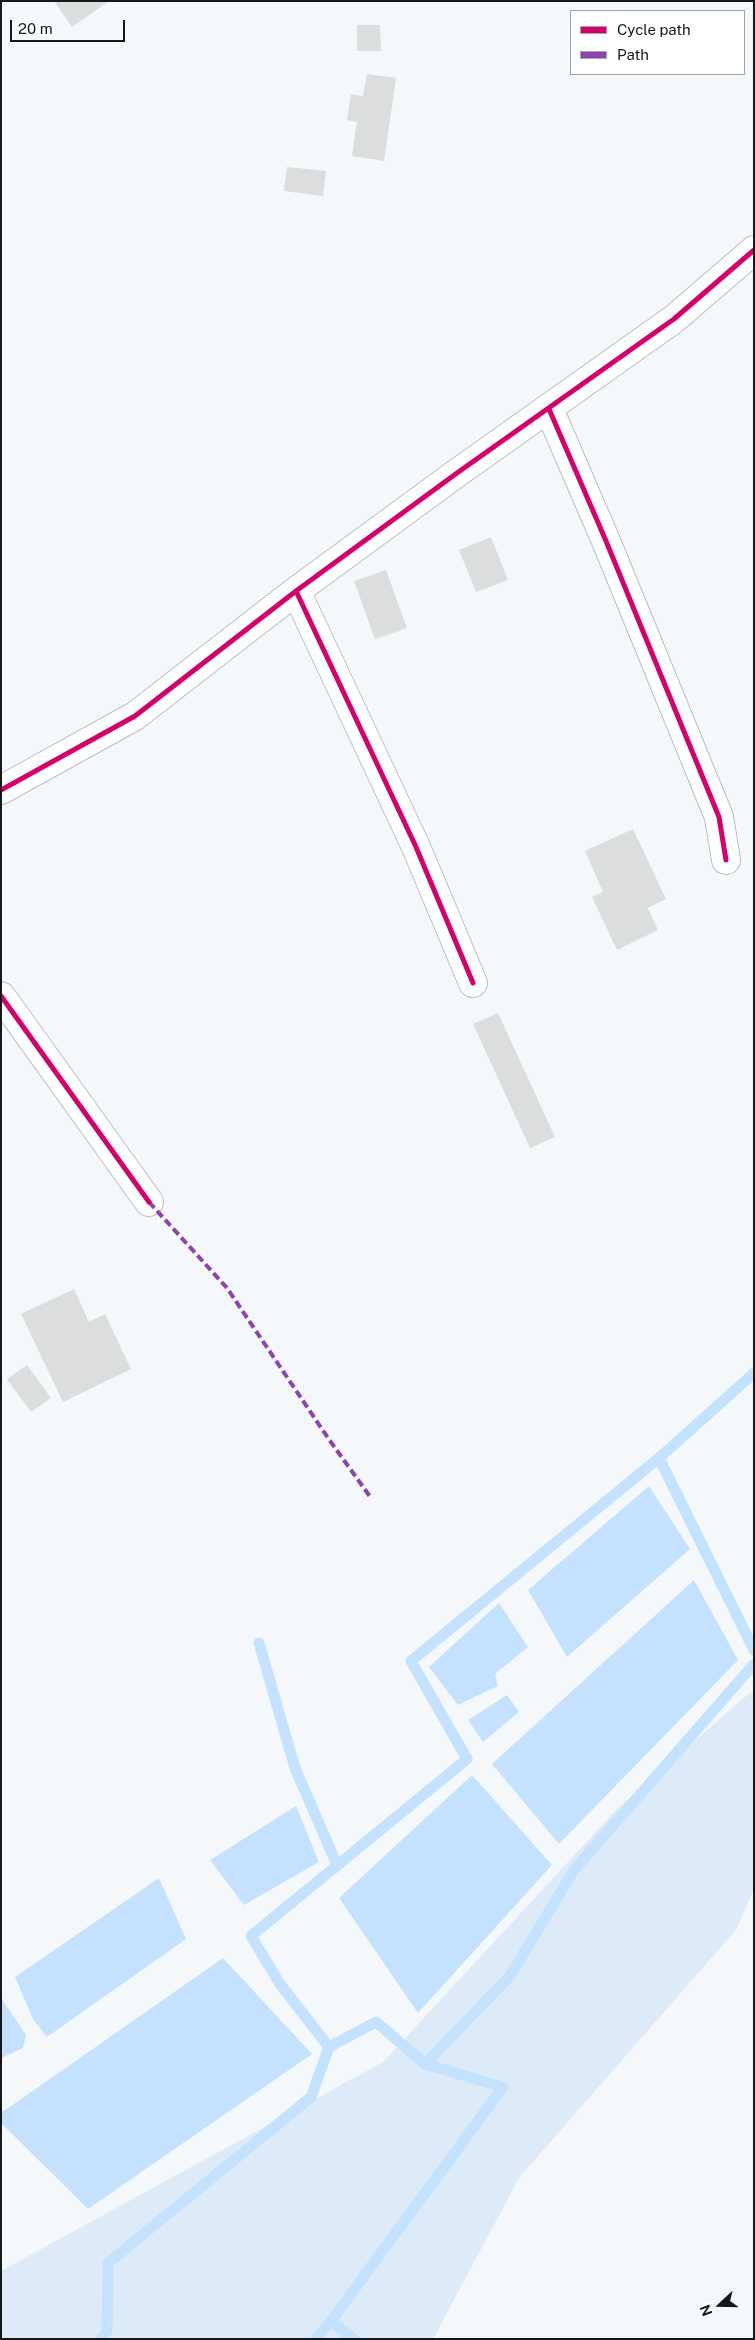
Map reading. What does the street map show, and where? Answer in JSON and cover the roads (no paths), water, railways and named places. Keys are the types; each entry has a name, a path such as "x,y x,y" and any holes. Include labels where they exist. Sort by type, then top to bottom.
{"street":[{"path":"1,790 135,716 296,591 457,473 674,319 754,250"},
{"path":"549,409 606,541 719,817 726,860"},
{"path":"296,591 416,847 473,983"},
{"path":"1,996 149,1202"}],"water":[{"path":"649,1486 690,1549 567,1657 528,1590"},
{"path":"694,1580 738,1660 559,1844 492,1764"},
{"path":"499,1603 528,1647 495,1674 498,1686 458,1705 429,1667"},
{"path":"507,1695 519,1712 483,1742 468,1720"},
{"path":"472,1775 552,1865 418,2013 339,1898"},
{"path":"296,1806 319,1862 244,1905 210,1860"},
{"path":"159,1878 186,1939 47,2037 33,2019 15,1977"},
{"path":"223,1958 312,2054 88,2209 1,2123 1,2113"},
{"path":"1,1998 26,2035 23,2048 1,2058"}],"waterway":[{"path":"754,1373 659,1458 754,1650"},
{"path":"329,2047 280,1984 251,1936 467,1759 411,1661 659,1458"},
{"path":"259,1643 295,1768 337,1865"},
{"path":"101,2339 107,2331 108,2263 311,2097 329,2047 376,2022 425,2064 510,1976 574,1870 754,1664"},
{"path":"316,2339 503,2087 425,2064"},
{"path":"331,2321 354,2339"}]}
